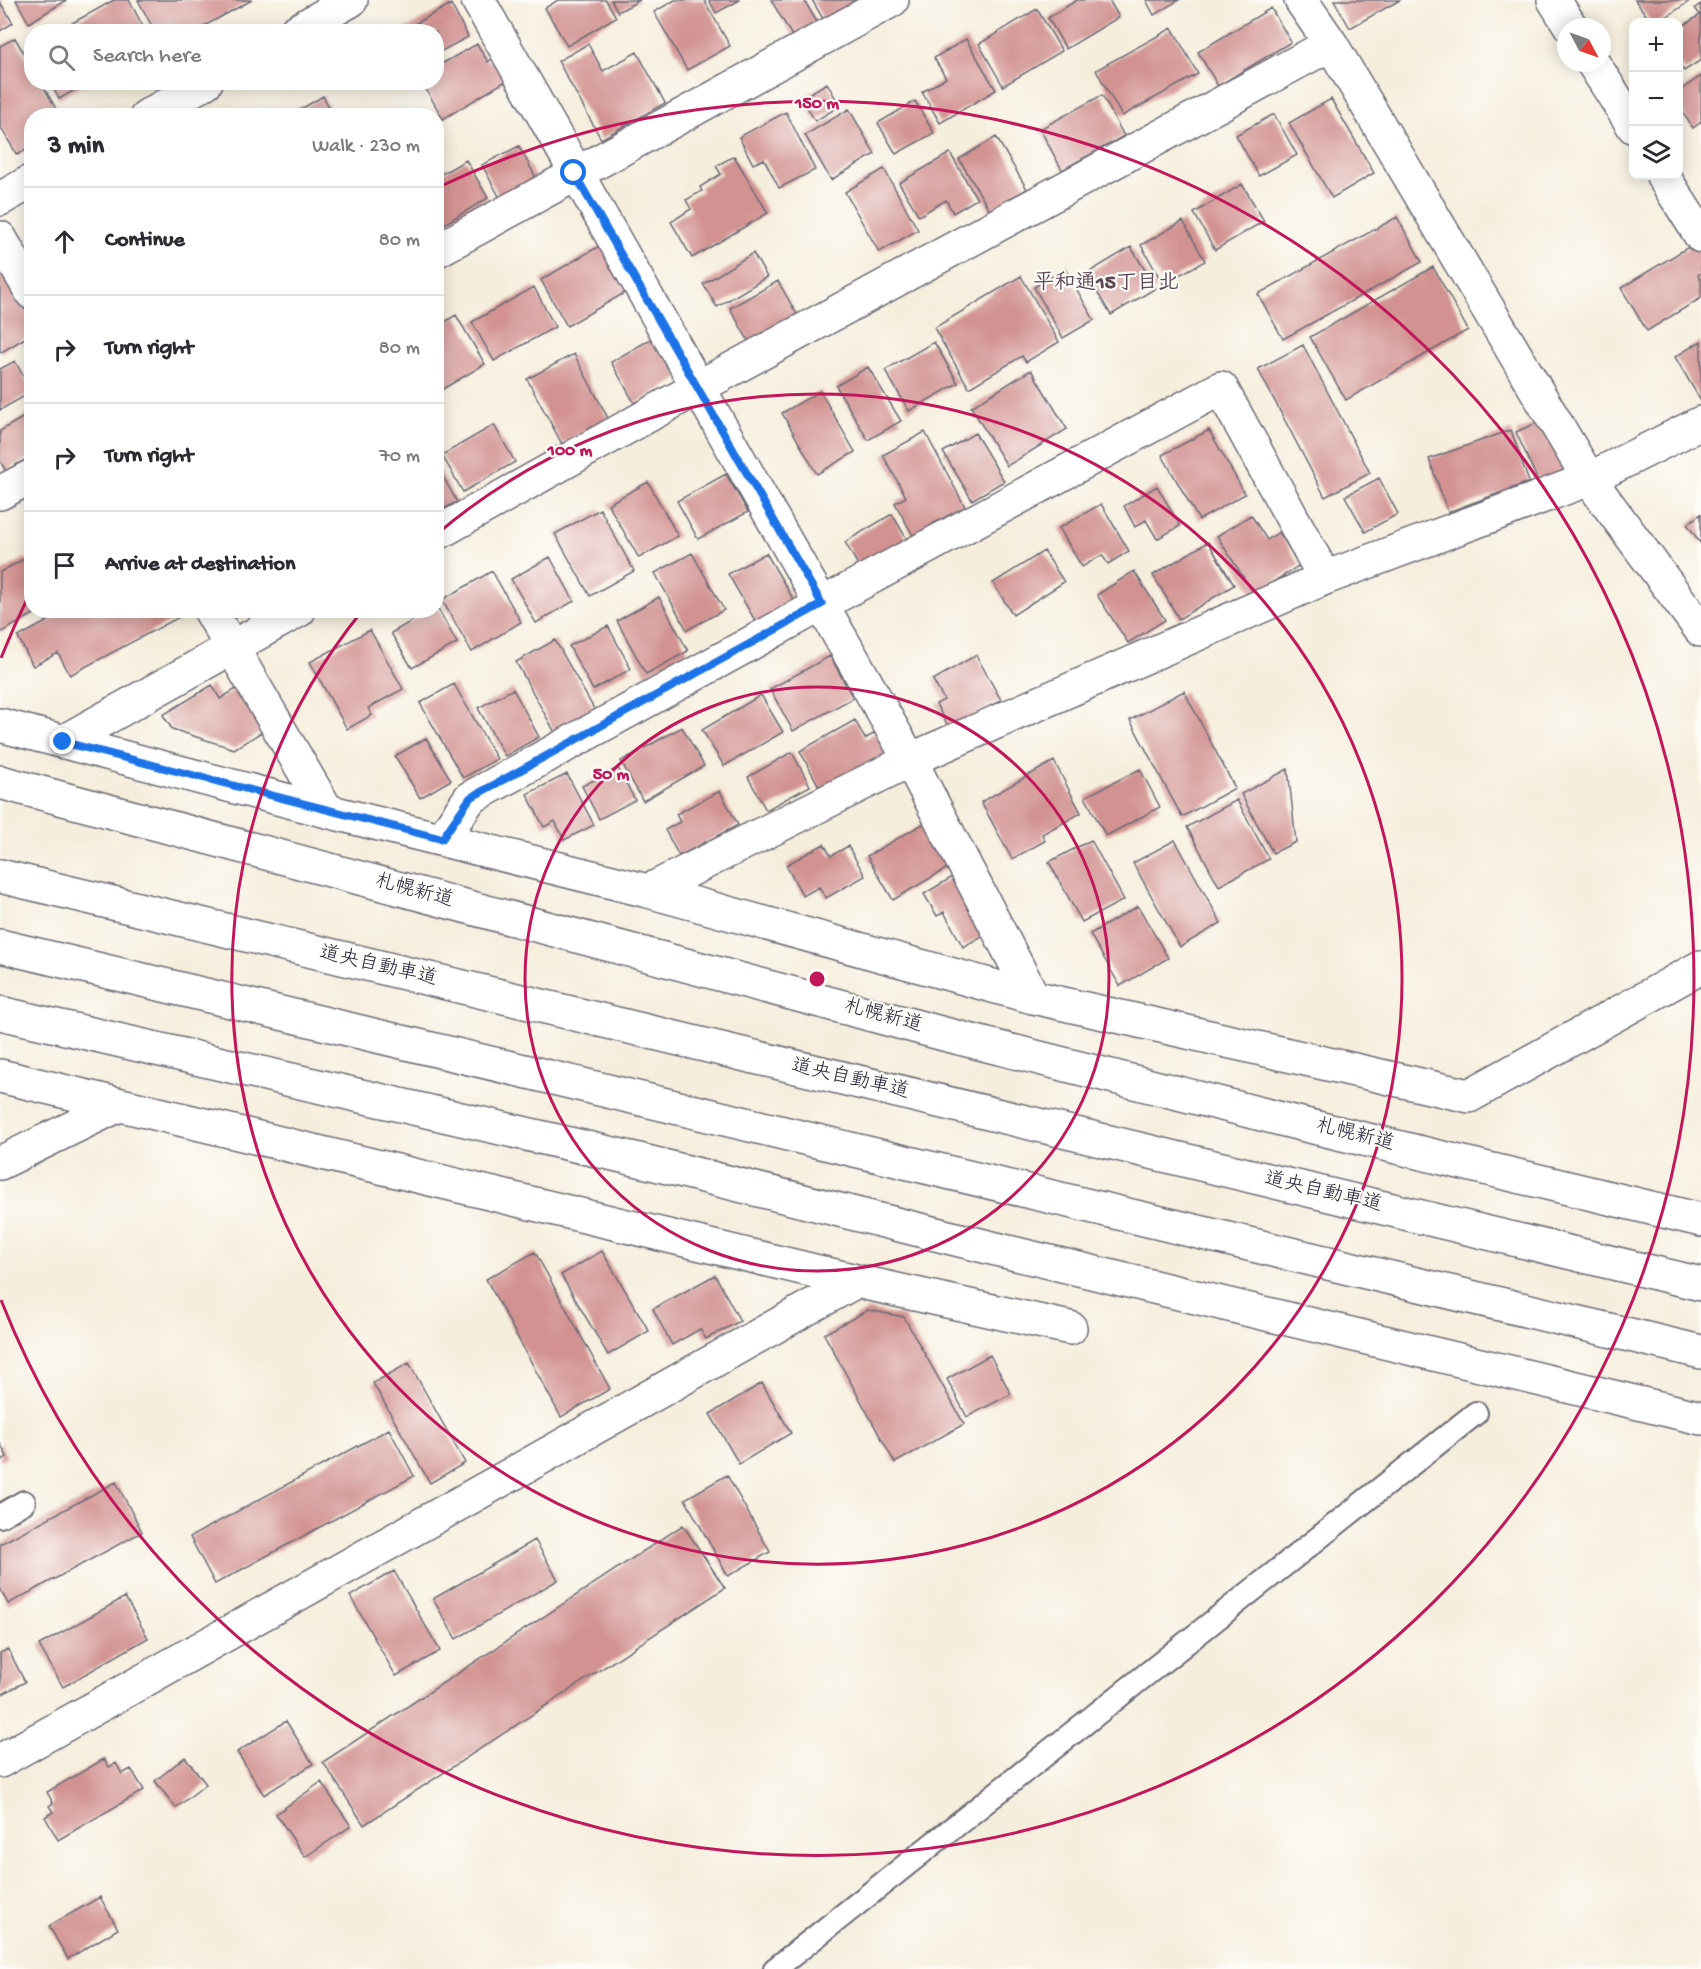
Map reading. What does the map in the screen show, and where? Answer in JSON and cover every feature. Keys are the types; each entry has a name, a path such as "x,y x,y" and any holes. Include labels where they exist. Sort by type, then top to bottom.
{"main road":[{"path":"309,24 351,0"},
{"path":"477,0 910,760 1033,997"},
{"path":"444,246 892,0"},
{"path":"1301,0 1331,44 1589,479 1701,630"},
{"path":"1554,0 1565,18"},
{"path":"444,530 697,388 1331,44"},
{"path":"1599,72 1633,126"},
{"path":"161,108 192,90"},
{"path":"1666,180 1701,236"},
{"path":"0,199 24,186"},
{"path":"0,238 24,279"},
{"path":"442,839 470,798 1221,388 1324,578"},
{"path":"648,891 910,760 1324,578 1589,479 1701,423"},
{"path":"0,492 24,480"},
{"path":"214,618 327,811"},
{"path":"63,742 285,618"},
{"path":"0,725 327,811 648,891 1033,997 1469,1096 1701,966"},
{"name":"札幌新道","path":"0,782 944,1034 1701,1220"},
{"path":"0,867 152,912"},
{"name":"道央自動車道","path":"0,876 1701,1284"},
{"path":"0,946 1701,1352"},
{"path":"0,1013 635,1159 1008,1252 1701,1418"},
{"path":"0,1076 856,1281 1070,1328"},
{"path":"0,1163 119,1105"},
{"path":"0,1761 856,1281"}],"lane":[{"path":"775,1969 1476,1413"},
{"path":"0,1516 24,1502"}],"building":[{"path":"16,0 67,0 29,23"},
{"path":"114,0 129,0 142,24 70,24"},
{"path":"138,0 252,0 208,24 151,24"},
{"path":"558,0 606,0 616,17 567,46 545,8"},
{"path":"611,0 640,0 618,12"},
{"path":"675,0 704,0 730,46 687,70 654,12"},
{"path":"709,0 740,0 716,13"},
{"path":"771,0 804,0 820,27 795,41"},
{"path":"812,0 867,0 826,24"},
{"path":"1077,0 1109,0 1119,17 1066,49 1048,18"},
{"path":"1146,0 1179,0 1154,15"},
{"path":"1334,0 1400,0 1350,28"},
{"path":"1635,0 1691,0 1665,18 1648,18"},
{"path":"0,2 13,23 0,31"},
{"path":"451,4 468,37 444,50 444,24 415,24"},
{"path":"1701,4 1701,60 1684,71 1683,26 1700,15 1695,8"},
{"path":"1271,8 1291,42 1218,86 1198,52"},
{"path":"1037,9 1062,51 1003,86 979,44"},
{"path":"1172,28 1198,74 1122,116 1096,70"},
{"path":"15,38 24,53 24,90 45,90 56,108 24,108 24,151 17,155 0,126 0,46"},
{"path":"966,39 996,90 940,123 922,92 946,78 934,58"},
{"path":"477,44 488,62 493,58 506,81 444,118 444,108 437,108 427,90 444,90 444,63"},
{"path":"588,44 603,71 637,52 665,103 601,139 558,61"},
{"path":"1701,76 1701,122 1693,128 1683,113 1683,89"},
{"path":"827,83 840,106 815,121 802,98"},
{"path":"54,90 75,90 59,99"},
{"path":"1102,95 1124,136 1062,170 1040,129"},
{"path":"323,96 330,108 303,108"},
{"path":"1331,99 1374,173 1332,198 1289,123"},
{"path":"915,101 934,133 896,154 878,123"},
{"path":"849,109 875,154 831,180 805,135"},
{"path":"786,112 815,170 779,188 764,159 753,164 739,137"},
{"path":"1274,114 1297,155 1259,176 1236,135"},
{"path":"996,137 1027,189 990,211 959,159"},
{"path":"519,146 536,178 500,198 482,165"},
{"path":"950,153 977,199 953,213 946,200 919,216 899,183"},
{"path":"734,156 768,213 692,258 671,222 691,209 686,200 702,191 700,187 721,174 716,166"},
{"path":"466,160 488,198 444,224 444,172"},
{"path":"884,169 918,230 879,252 845,192"},
{"path":"1242,184 1264,221 1215,250 1194,213"},
{"path":"1397,217 1422,262 1283,339 1258,294"},
{"path":"1183,221 1205,261 1163,284 1141,245"},
{"path":"1695,243 1701,253 1701,273 1698,275 1701,281 1701,298 1647,331 1621,288"},
{"path":"601,245 628,291 567,326 541,280"},
{"path":"1131,247 1156,288 1111,315 1086,274"},
{"path":"753,253 767,277 717,307 703,284"},
{"path":"1433,267 1468,330 1346,400 1310,337"},
{"path":"1065,269 1094,320 1063,338 1034,287"},
{"path":"3,273 24,308 24,339 0,353 0,274"},
{"path":"1021,276 1059,342 1026,362 1022,356 969,388 934,328"},
{"path":"778,281 800,320 752,347 730,308"},
{"path":"534,287 555,327 494,361 472,322"},
{"path":"456,315 485,364 444,388 444,322"},
{"path":"656,336 680,378 635,404 611,362"},
{"path":"1701,341 1701,401 1675,357"},
{"path":"934,342 958,383 909,411 885,370"},
{"path":"1303,345 1370,473 1325,497 1258,369"},
{"path":"574,354 609,420 562,444 527,379"},
{"path":"15,361 24,377 24,396 0,410 0,369"},
{"path":"868,367 901,421 868,440 836,386"},
{"path":"1031,370 1067,429 1007,466 971,407"},
{"path":"820,391 855,452 817,474 782,413"},
{"path":"24,417 24,461 6,471 0,461 0,431"},
{"path":"1543,420 1565,470 1538,481 1516,432"},
{"path":"494,425 515,462 463,492 444,459 444,454"},
{"path":"1209,430 1245,494 1199,520 1162,455"},
{"path":"1511,430 1529,482 1448,512 1429,459"},
{"path":"925,432 965,507 932,524 935,529 915,539 895,503 906,497 883,455"},
{"path":"975,433 1004,481 972,500 943,452"},
{"path":"726,474 748,512 698,539 677,501"},
{"path":"444,478 457,502 444,509"},
{"path":"1379,478 1398,514 1365,532 1345,496"},
{"path":"648,482 678,536 639,558 608,504"},
{"path":"1157,486 1180,526 1157,539 1146,520 1135,527 1124,506"},
{"path":"1101,504 1129,551 1108,564 1102,555 1082,567 1059,528"},
{"path":"600,509 634,571 590,596 555,534"},
{"path":"892,514 911,546 863,574 845,542"},
{"path":"1701,514 1701,544 1687,524"},
{"path":"1251,515 1267,540 1279,532 1300,565 1254,594 1217,536"},
{"path":"1208,542 1234,585 1179,619 1153,575"},
{"path":"1044,551 1064,582 1013,615 993,583"},
{"path":"692,553 724,610 687,630 655,573"},
{"path":"766,553 795,602 757,624 728,574"},
{"path":"550,557 574,601 536,623 511,579"},
{"path":"24,559 24,618 27,618 0,633 0,572"},
{"path":"492,571 521,622 472,652 444,603 444,599"},
{"path":"1134,571 1165,620 1128,643 1097,595"},
{"path":"659,597 688,651 646,674 617,621"},
{"path":"53,618 178,618 70,675 58,653 33,666 18,637"},
{"path":"417,618 443,618 457,643 412,668 391,633"},
{"path":"608,626 631,669 593,690 569,646"},
{"path":"370,630 403,689 368,708 372,715 347,729 310,662"},
{"path":"555,640 598,716 558,738 516,662"},
{"path":"976,655 1001,700 950,730 936,704 944,700 933,680"},
{"path":"830,656 853,698 793,731 770,689"},
{"path":"244,684 270,727 234,749 172,729 163,715 212,685 220,699"},
{"path":"454,684 497,759 463,778 420,703"},
{"path":"513,689 539,737 505,756 478,708"},
{"path":"1184,691 1235,788 1182,817 1130,720"},
{"path":"761,695 783,732 724,766 702,730"},
{"path":"855,720 865,739 878,731 889,752 821,790 800,751"},
{"path":"682,727 704,766 643,801 621,761"},
{"path":"426,738 451,780 420,798 395,756"},
{"path":"792,752 810,786 766,810 748,777"},
{"path":"1054,761 1081,813 1042,834 1045,841 1012,859 981,802"},
{"path":"618,768 635,800 599,819 582,786"},
{"path":"1140,769 1160,807 1106,836 1085,797"},
{"path":"1288,769 1296,842 1273,853 1241,794"},
{"path":"567,774 594,825 564,840 555,821 544,827 527,794"},
{"path":"720,791 738,825 679,856 665,830 680,822 676,814"},
{"path":"1237,800 1269,859 1219,886 1187,827"},
{"path":"926,822 951,866 893,900 867,856"},
{"path":"1091,840 1124,900 1082,922 1049,862"},
{"path":"1175,840 1221,923 1180,947 1133,863"},
{"path":"824,844 831,856 848,846 865,876 826,898 819,887 803,896 786,865"},
{"path":"959,873 991,931 963,947 944,912 937,916 924,894"},
{"path":"1138,906 1168,958 1120,986 1090,934"},
{"path":"602,1251 649,1331 608,1355 561,1275"},
{"path":"535,1252 610,1389 561,1417 486,1279"},
{"path":"715,1275 740,1321 706,1339 700,1329 672,1345 653,1309"},
{"path":"868,1310 904,1317 964,1424 895,1463 824,1334"},
{"path":"990,1355 1011,1394 967,1417 947,1379"},
{"path":"409,1363 465,1463 430,1483 373,1383"},
{"path":"762,1383 791,1433 739,1464 710,1414"},
{"path":"389,1429 414,1476 215,1584 190,1537"},
{"path":"0,1443 7,1457 0,1461"},
{"path":"727,1475 770,1552 728,1576 685,1499"},
{"path":"116,1482 142,1532 8,1604 0,1588 0,1544"},
{"path":"683,1525 725,1588 364,1825 323,1762"},
{"path":"535,1540 558,1580 456,1639 433,1599"},
{"path":"394,1571 440,1651 396,1676 350,1596"},
{"path":"125,1597 148,1638 63,1687 39,1645"},
{"path":"8,1649 25,1682 1,1695 0,1653"},
{"path":"286,1721 313,1764 264,1795 237,1752"},
{"path":"185,1757 206,1784 176,1808 155,1781"},
{"path":"104,1759 109,1767 116,1763 122,1774 131,1769 144,1790 58,1840 45,1817 53,1812 49,1806 53,1803 47,1792"},
{"path":"321,1782 351,1826 305,1857 276,1814"},
{"path":"100,1897 118,1929 68,1959 49,1926"}],"district":[{"name":"平和通15丁目北","path":"1106,284"}],"route":[{"path":"63,742 442,839 470,798 822,604 574,173"}]}
